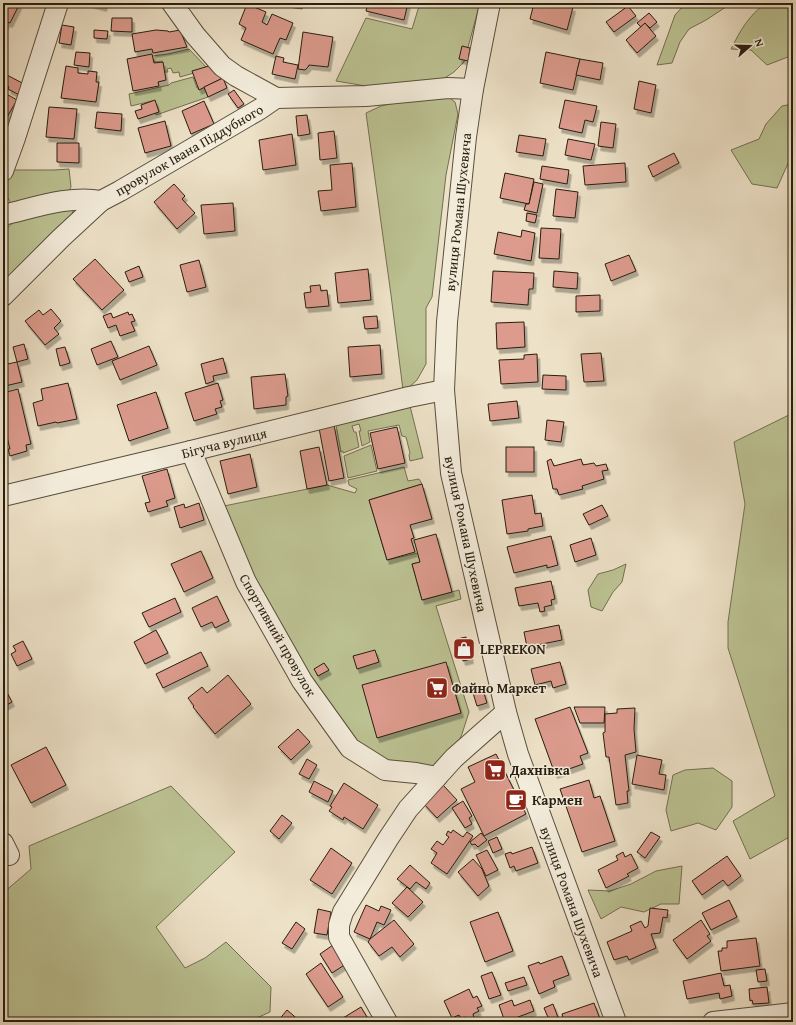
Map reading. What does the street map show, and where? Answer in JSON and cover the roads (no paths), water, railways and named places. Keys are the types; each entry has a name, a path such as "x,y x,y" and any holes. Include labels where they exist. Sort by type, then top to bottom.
{"street":[{"path":"3,171 58,3"},
{"name":"провулок Івана Піддубного","path":"172,3 195,36 222,66 236,76 276,98 366,96 448,88 472,89"},
{"name":"вулиця Романа Шухевича","path":"490,3 472,89 447,322 444,390 451,473 506,712 518,754 616,1022"},
{"name":"провулок Івана Піддубного","path":"3,296 61,238 101,201 260,110 276,98"},
{"name":"провулок Івана Піддубного","path":"3,215 77,199 101,201"},
{"name":"Бігуча вулиця","path":"3,496 409,397 444,390"},
{"name":"Спортивний провулок","path":"191,451 246,582 302,681 350,748 385,770 437,777"},
{"path":"387,1022 339,937 339,925 343,912 408,809 454,758 506,712"},
{"path":"713,1022 793,1012"}],"place":[{"name":"LEPREKON","path":"464,649"},
{"name":"Файно Маркет","path":"437,688"},
{"name":"Дахнівка","path":"495,770"},
{"name":"Кармен","path":"516,800"}]}
